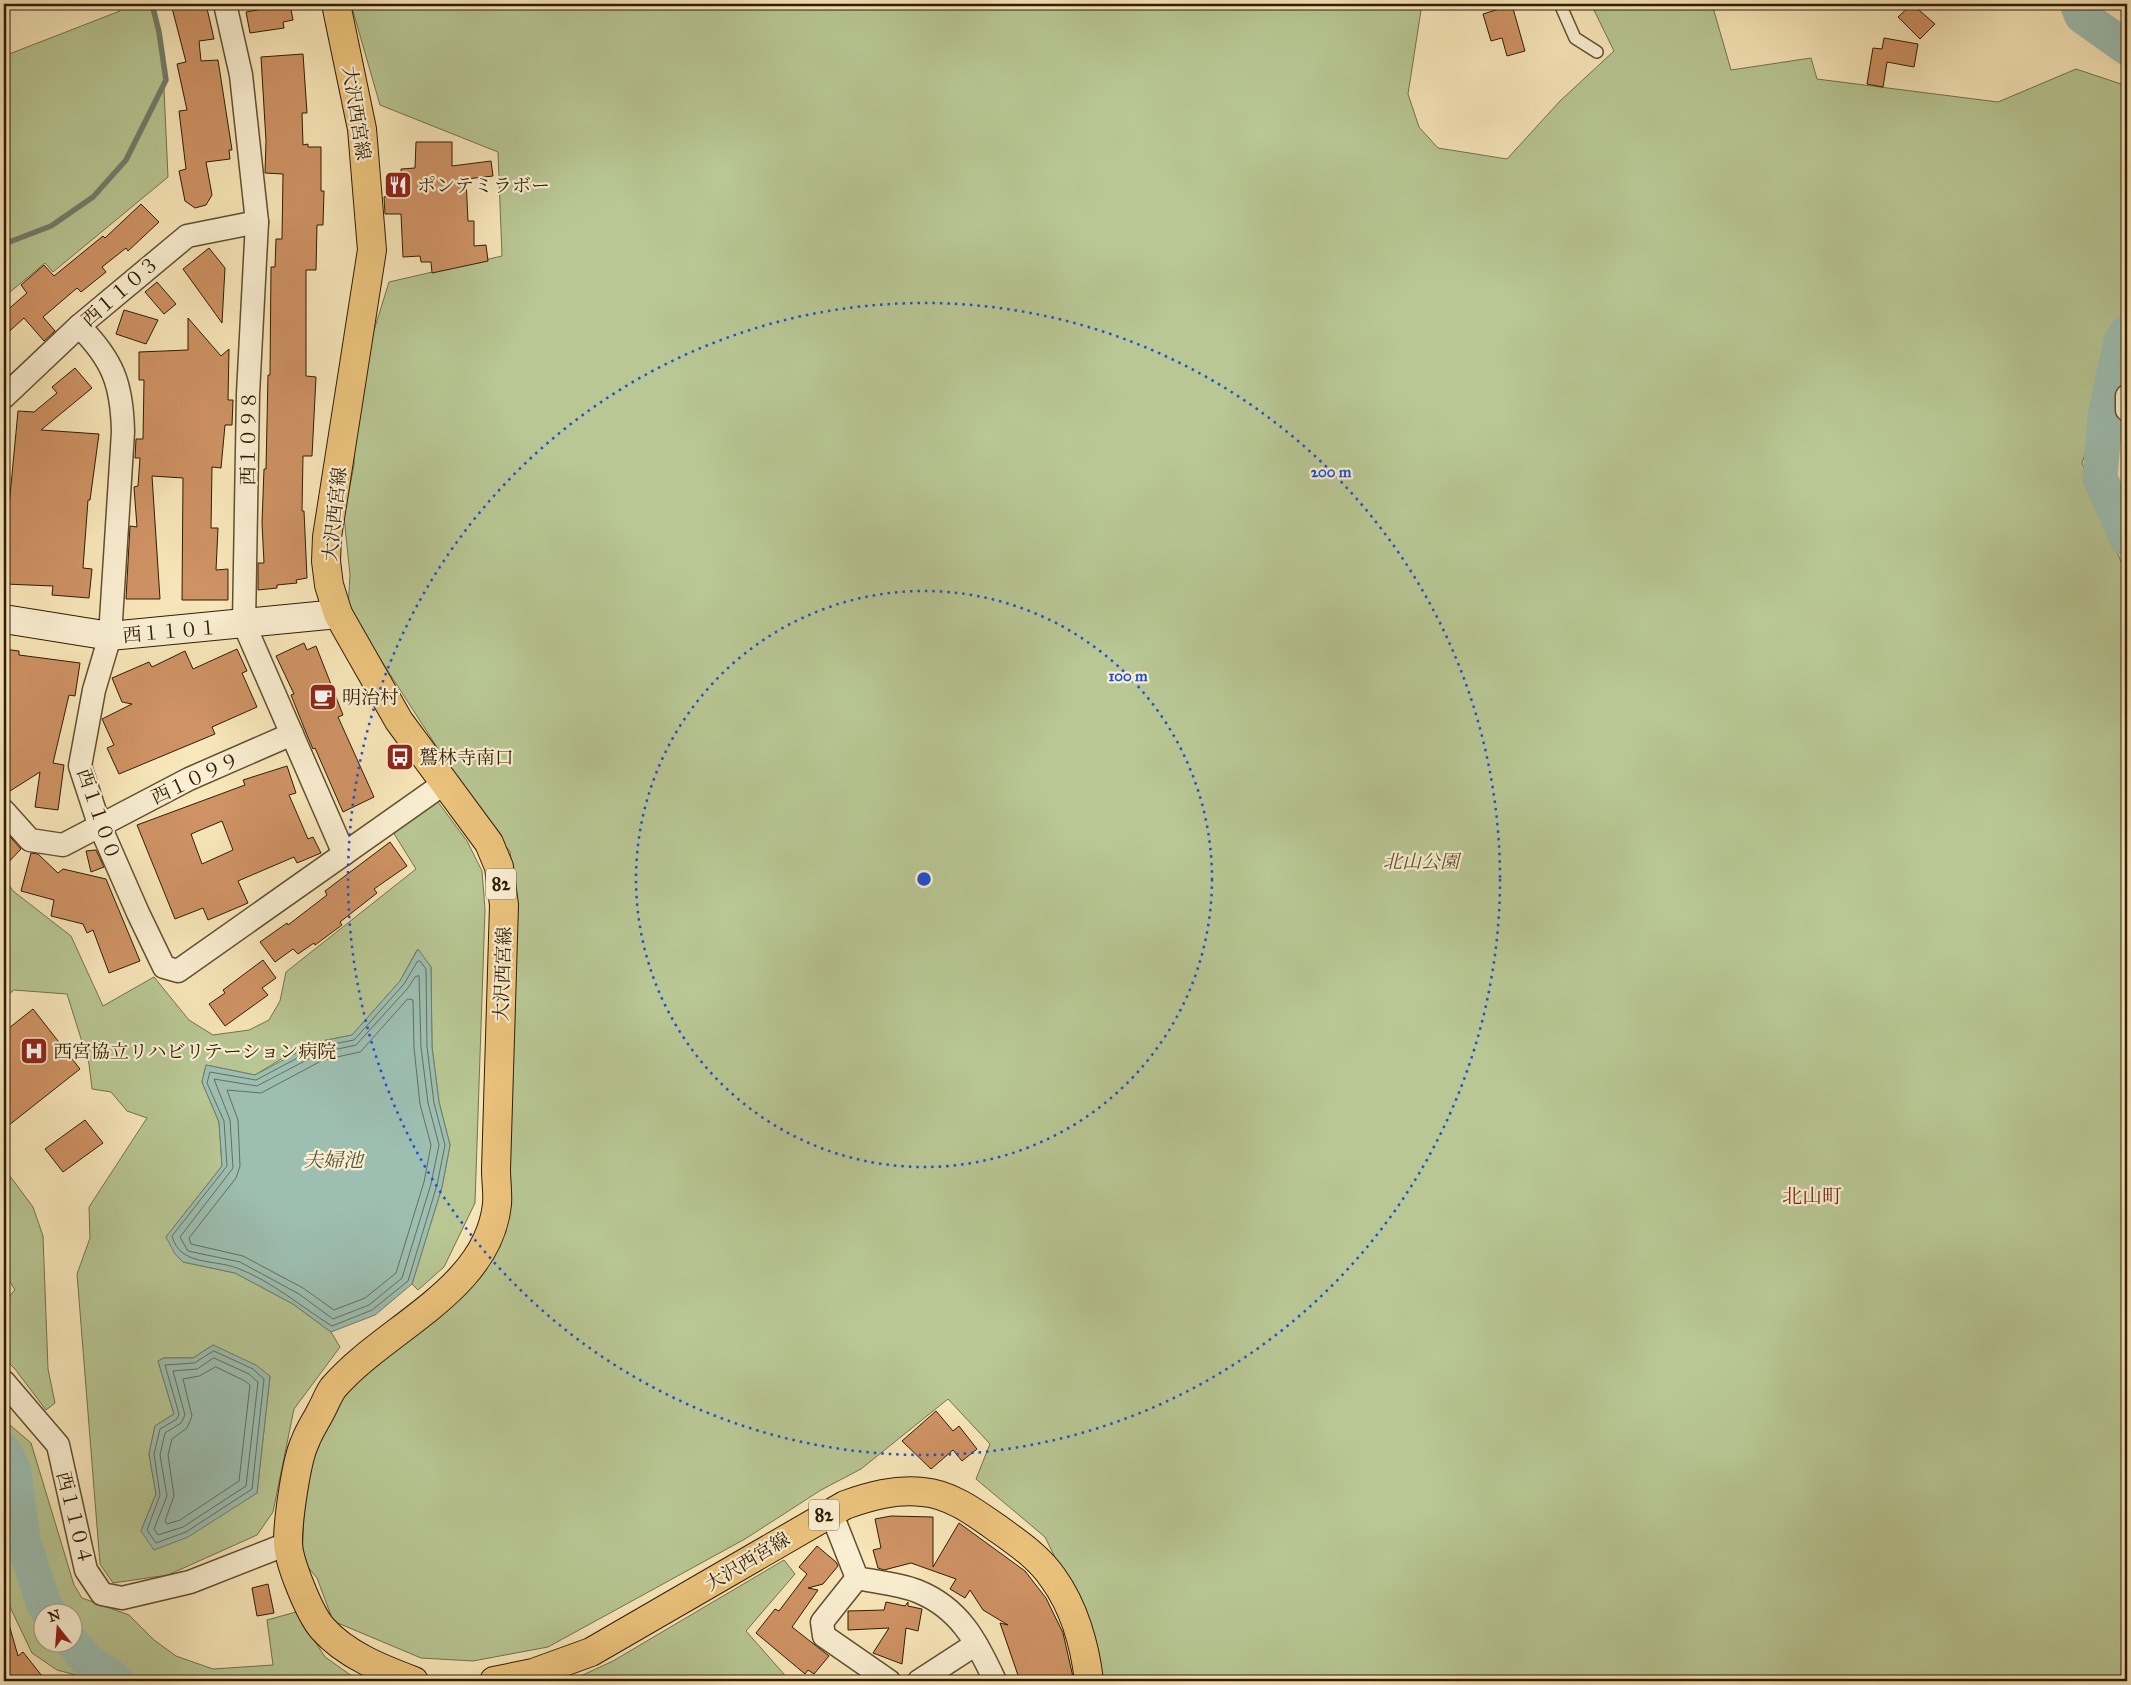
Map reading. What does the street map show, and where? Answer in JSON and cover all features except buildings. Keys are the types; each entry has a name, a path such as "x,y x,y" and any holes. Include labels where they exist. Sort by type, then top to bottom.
{"main road":[{"name":"大沢西宮線","path":"336,4 362,129 372,250 327,537 328,579 338,614 398,721 446,782 489,843 499,867 504,905 496,1170 497,1204 488,1237 475,1262 460,1280 356,1363 332,1390 304,1443 291,1507 287,1544 302,1592 322,1628 343,1646 368,1662 414,1681"},
{"name":"大沢西宮線","path":"494,1681 534,1673 591,1652 830,1512 851,1502 886,1493 924,1492 952,1500 976,1512 1028,1552 1053,1578 1069,1606 1076,1625 1087,1663 1089,1681"}],"street":[{"name":"西１０９８","path":"225,4 241,75 257,222 248,394 244,624 344,854"},
{"name":"西１１０３","path":"4,397 79,326 187,236 257,222"},
{"name":"西１１００","path":"79,326 99,346 118,384 122,408 110,636 94,690 80,766 99,824 164,967 178,971 446,782"},
{"path":"2127,396 2127,410"},
{"name":"西１１０１","path":"4,619 110,636 338,614"},
{"name":"西１０９９","path":"4,811 30,840 63,845 99,824 188,780 292,734"},
{"name":"西１１０４","path":"4,1382 58,1445 86,1570 102,1594 122,1598 190,1582 287,1544"},
{"path":"830,1512 857,1578"},
{"path":"857,1578 917,1591 953,1611 976,1644 996,1681"},
{"path":"857,1578 822,1622 824,1636 889,1681"},
{"path":"919,1681 976,1644"}],"lane":[{"path":"1560,4 1575,38 1597,52"}],"green space":[{"path":"118,4 152,4 162,46 168,177 53,272 45,263 4,297 4,56 120,11"},
{"name":"北山公園","path":"351,4 1422,4 1408,94 1419,127 1438,148 1507,159 1560,101 1614,51 1591,4 1712,4 1731,70 1811,58 1817,79 1998,102 2076,69 2127,86 2127,332 2082,463 2127,577 2127,1681 1096,1681 1094,1637 1045,1537 976,1479 990,1444 948,1399 861,1469 821,1490 745,1539 548,1647 473,1661 421,1658 333,1621 317,1578 302,1560 306,1467 333,1408 365,1369 448,1307 477,1281 505,1222 516,907 510,851 491,831 348,609 350,575 344,517 354,465 357,385 389,282 502,256 498,152 380,105"},
{"path":"435,798 467,841 482,871 485,909 475,1203 444,1267 418,1290 412,1284 442,1187 450,1145 439,1102 432,1047 431,967 417,950 400,981 352,1035 317,1042 283,1058 255,1075 206,1065 202,1082 219,1122 222,1166 166,1237 183,1262 235,1273 293,1304 331,1332 340,1347 294,1409 273,1512 257,1535 168,1575 113,1583 100,1564 77,1274 90,1238 89,1207 147,1118 127,1111 111,1092 92,1089 89,1064 67,994 14,990 4,998 4,877 13,891 71,936 103,1006 154,977 189,1020 213,1035 249,1030 269,1020 280,1001 286,972 416,869 393,832","holes":["213,1345 270,1376 257,1493 141,1531 156,1494 149,1454 155,1426 174,1414 158,1361 164,1358 193,1358"]},
{"path":"4,1168 33,1207 43,1236 48,1369 55,1403 46,1410 15,1369 4,1358 4,1302 15,1290 4,1272"},
{"path":"4,1420 31,1443 74,1585 82,1598 129,1615 154,1640 176,1656 213,1669 273,1665 267,1620 296,1612 325,1657 359,1681 82,1681 76,1675 57,1670 32,1653 10,1607 4,1559"},
{"path":"784,1560 795,1574 746,1631 790,1681 570,1681 613,1661"}],"water":[{"name":"夫婦池","path":"418,949 431,967 432,1047 439,1102 450,1145 442,1187 412,1284 375,1315 331,1332 293,1304 235,1273 183,1262 175,1254 166,1237 222,1166 219,1122 202,1082 206,1065 255,1075 317,1042 352,1035 400,981"},
{"path":"213,1345 256,1365 270,1376 257,1493 188,1537 154,1550 141,1531 156,1494 149,1454 155,1426 174,1414 158,1361 164,1358 193,1358"}],"waterway":[{"path":"4,244 51,226 93,197 126,160 166,80 159,32 152,4"},
{"path":"2077,4 2082,16 2127,48"},
{"path":"2127,332 2121,341 2105,416 2100,478 2127,539"},
{"path":"4,1451 14,1471 23,1541 43,1602"},
{"path":"80,1652 86,1659 117,1681"}],"place":[{"name":"ポンテミラボー","path":"398,185"},
{"name":"明治村","path":"323,697"},
{"name":"鷲林寺南口","path":"400,757"},
{"name":"西宮協立リハビリテーション病院","path":"34,1051"}],"district":[{"name":"北山町","path":"1812,1196"}]}
